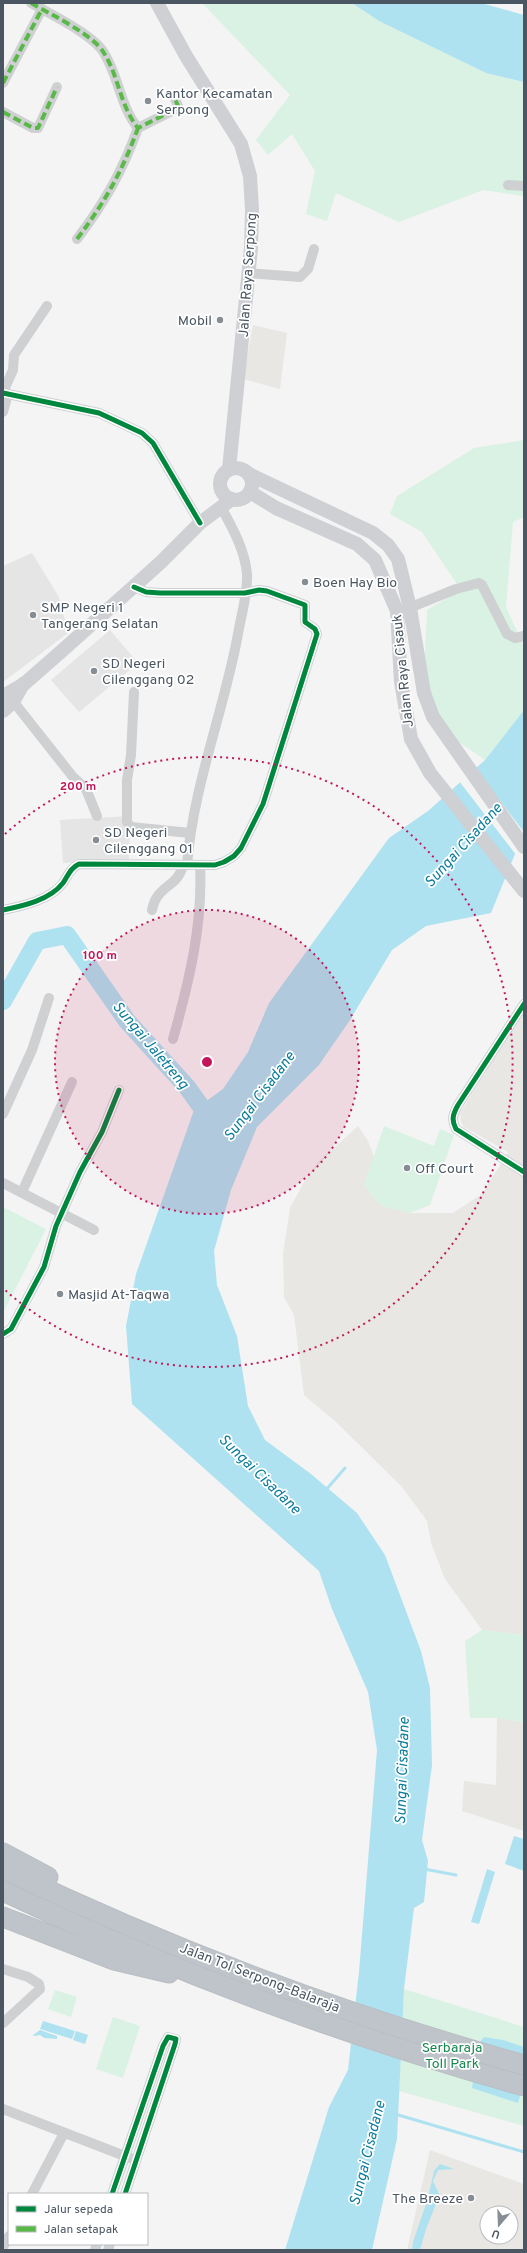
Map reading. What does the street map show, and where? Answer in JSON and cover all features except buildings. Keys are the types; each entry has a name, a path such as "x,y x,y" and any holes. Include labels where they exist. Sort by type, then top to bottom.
{"highway":[{"path":"3,1853 45,1883"},
{"name":"Jalan Tol Serpong–Balaraja","path":"3,1869 45,1883 222,1965 336,2007 444,2043 524,2065"},
{"name":"Jalan Tol Serpong–Balaraja","path":"3,1891 219,1985 438,2062 524,2086"},
{"path":"3,1916 114,1960 219,1985"}],"main road":[{"name":"Jalan Raya Serpong","path":"157,3 186,56 232,130 245,155 250,176 252,209 248,272 235,428 231,444 239,470"},
{"path":"7,700 134,587 200,522 223,506 241,499 250,492 252,483 239,470 222,475 221,489 227,497 223,506"},
{"name":"Jalan Raya Cisauk","path":"239,470 373,533 388,545 398,559 403,610 401,682 405,718 410,740 430,773 520,886"},
{"name":"Jalan Raya Cisauk","path":"250,492 276,508 357,544 375,560 403,610 424,693 433,717 524,847"}],"street":[{"path":"31,3 85,36 102,50 106,55 125,108 138,128"},
{"path":"3,83 42,9"},
{"path":"3,112 34,128 38,128 57,87"},
{"path":"77,239 98,212 125,165 138,128 176,109 178,106 175,99"},
{"path":"508,185 524,186"},
{"path":"248,272 300,277 308,270 314,249"},
{"path":"3,412 5,393 14,370 14,355 47,306"},
{"path":"5,393 99,413 142,433 153,443 200,522"},
{"path":"152,910 155,897 178,877 185,865 190,833 230,670 245,593 247,574 242,549 223,506"},
{"path":"403,610 456,589 479,583 482,584 507,634 515,638 524,636"},
{"path":"6,909 33,903 51,893 62,884 73,867 79,864 215,865 224,862 234,856 251,830 263,804 317,634 315,629 305,622 304,604 267,591 259,590 245,593 160,593 146,592 134,587"},
{"path":"134,692 131,755 126,780 127,822 131,827 190,833"},
{"path":"7,700 73,777 86,789 97,816"},
{"path":"173,1039 191,975 202,896 200,865"},
{"path":"3,1114 32,1050 50,998"},
{"path":"524,1004 453,1115 453,1124 456,1129 524,1172"},
{"path":"22,1192 72,1082"},
{"path":"3,1334 11,1329 44,1267 62,1212 102,1132 119,1090"},
{"path":"3,1183 62,1212 94,1230"},
{"path":"3,1969 34,1980 39,1984 40,1989 3,2023"},
{"path":"112,2193 163,2046 168,2037 174,2037 176,2038 175,2044 125,2193"},
{"path":"3,2109 136,2160"},
{"path":"33,2193 64,2133"},
{"path":"3,2247 8,2238"}],"shaded area":[{"path":"253,325 287,333 280,389 243,379"},
{"name":"SMP Negeri 1 Tangerang Selatan","path":"32,553 59,597 68,633 3,682 3,566"},
{"name":"SD Negeri Cilenggang 02","path":"110,630 138,663 79,712 51,680"},
{"name":"SD Negeri Cilenggang 01","path":"130,816 129,860 63,863 60,820"},
{"path":"524,1011 524,1635 482,1630 445,1579 431,1543 427,1521 402,1487 336,1422 304,1395 294,1315 284,1297 283,1254 290,1208 305,1180 319,1161 358,1126 368,1141 374,1157 364,1185 381,1206 410,1213 453,1213 482,1194 508,1152 464,1127 461,1122 460,1113"},
{"path":"497,1718 524,1722 524,1831 462,1811 464,1781 496,1785"},
{"name":"The Breeze","path":"430,2150 524,2184 524,2250 407,2250"}],"green space":[{"path":"202,3 352,3 379,21 486,73 524,82 524,196 483,190 399,222 336,193 327,221 306,214 315,171 292,134 268,155 256,140 290,95"},
{"path":"524,440 524,517 513,522 506,607 524,647 524,710 485,760 447,734 424,675 427,610 461,590 422,532 390,514 397,496 474,448"},
{"name":"Off Court","path":"384,1126 434,1146 440,1129 454,1135 430,1205 410,1213 381,1206 364,1185"},
{"path":"3,1207 46,1229 3,1313"},
{"path":"482,1630 524,1635 524,1722 497,1718 470,1718 465,1641"},
{"name":"Serbaraja Toll Park","path":"404,1989 524,2027 524,2126 399,2091"},
{"path":"55,1990 77,1997 71,2017 48,2009"},
{"path":"113,2017 140,2026 123,2078 96,2069"}],"water":[{"path":"352,3 481,3 524,15 524,82 486,73 379,21"},
{"name":"Sungai Cisadane","path":"524,710 524,832 491,913 426,926 392,950 350,1020 319,1065 257,1127 231,1190 214,1251 217,1285 237,1336 248,1406 265,1440 311,1474 357,1513 385,1555 421,1651 430,1688 432,1765 422,1840 428,1861 424,1902 414,1908 404,1989 397,2139 372,2250 285,2250 329,2107 348,2070 359,1972 377,1750 368,1692 332,1609 319,1571 132,1404 126,1326 136,1274 194,1110 223,1089 248,1052 269,1003 389,838 428,811 485,760"},
{"path":"514,1836 524,1839 524,1871 505,1864"},
{"path":"487,1869 495,1872 479,1924 471,1922"},
{"path":"43,2021 75,2031 72,2039 40,2029"},
{"path":"40,2030 57,2036 57,2039 33,2035"},
{"path":"76,2031 88,2035 85,2044 73,2040"},
{"path":"484,2037 503,2040 524,2047 524,2082 518,2103 472,2088 479,2043"},
{"path":"440,2164 454,2169 438,2170 433,2181 439,2194 438,2199 426,2229 420,2250 412,2250 413,2242 428,2198 434,2171"}],"pier":[{"path":"474,767 524,832 524,837 517,856 459,781"}],"waterway":[{"name":"Sungai Jaletreng","path":"3,1001 37,941 67,935 127,1021 187,1087 215,1126"},
{"path":"325,1491 345,1468"},
{"path":"424,1869 456,1875"},
{"path":"395,2114 524,2152"}],"marked path":[{"path":"31,3 71,25 99,46 109,62 127,110 138,128 176,109 178,106 175,99"},
{"path":"3,83 42,9"},
{"path":"3,112 33,128 38,128 57,87"},
{"path":"77,239 112,186 126,159 138,128"}],"cycle path":[{"path":"3,393 99,413 142,433 153,443 200,523"},
{"path":"3,910 27,904 51,894 58,889 73,868 79,864 215,865 224,862 234,856 241,848 263,804 317,634 315,629 305,622 305,605 267,591 259,590 245,593 160,593 146,592 134,587"},
{"path":"524,1004 458,1105 453,1120 456,1129 524,1172"},
{"path":"3,1334 11,1329 44,1267 56,1226 80,1172 102,1132 119,1090"},
{"path":"112,2193 163,2046 168,2037 176,2039 125,2193"}],"place":[{"name":"Kantor Kecamatan Serpong","path":"148,101"},
{"name":"Mobil","path":"220,320"},
{"name":"Boen Hay Bio","path":"305,582"},
{"name":"SMP Negeri 1 Tangerang Selatan","path":"33,615"},
{"name":"SD Negeri Cilenggang 02","path":"94,671"},
{"name":"SD Negeri Cilenggang 01","path":"96,840"},
{"name":"Off Court","path":"407,1168"},
{"name":"Masjid At-Taqwa","path":"60,1294"},
{"name":"The Breeze","path":"471,2198"}]}
